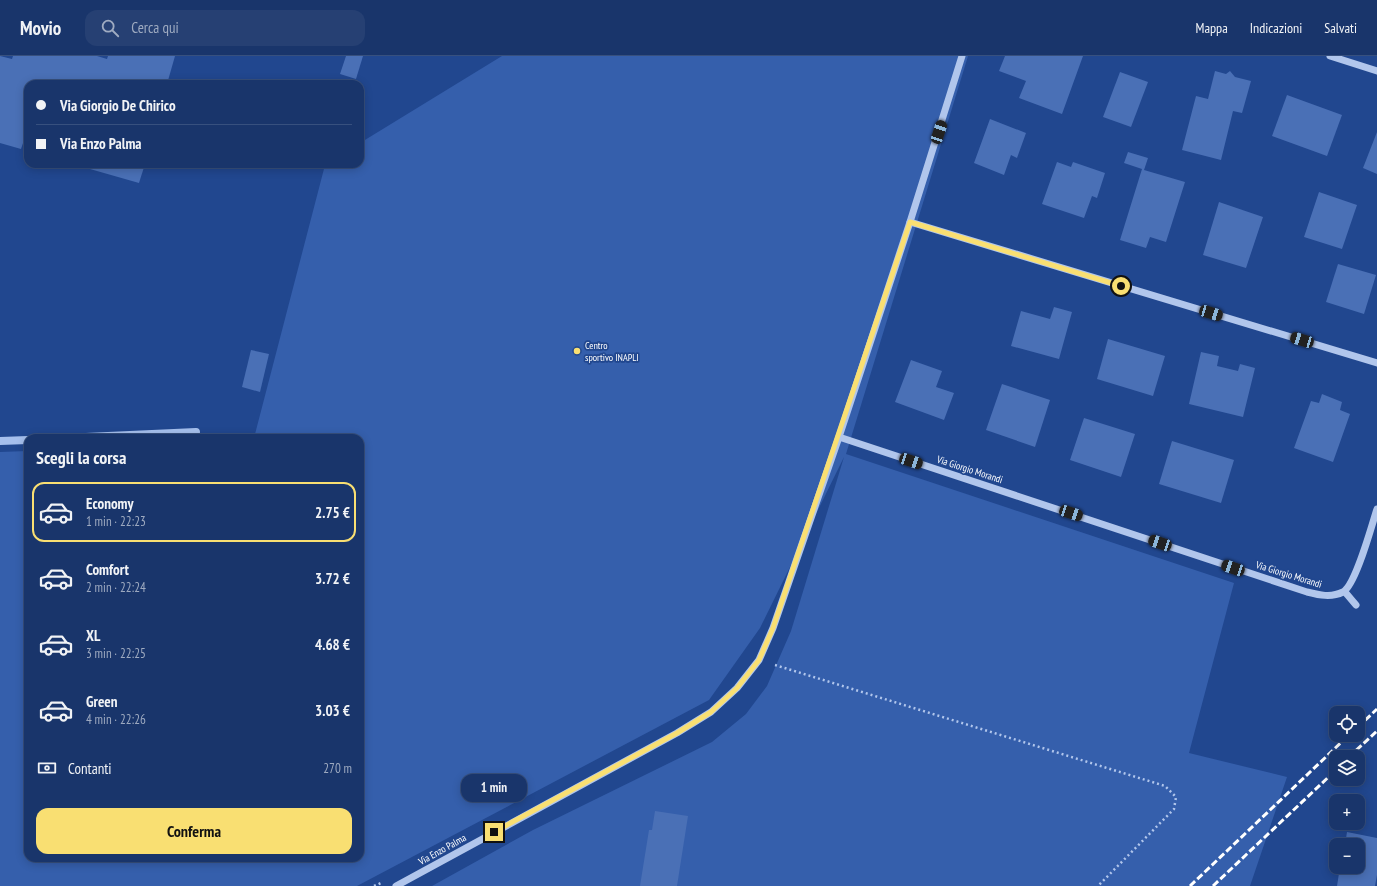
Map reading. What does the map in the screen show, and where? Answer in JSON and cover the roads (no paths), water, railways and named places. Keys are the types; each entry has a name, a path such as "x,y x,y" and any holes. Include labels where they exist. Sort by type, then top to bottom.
{"street":[{"path":"839,437 910,222 962,56"},
{"path":"1330,56 1377,71"},
{"path":"910,222 1377,363"},
{"name":"Via Giorgio Morandi","path":"839,437 1307,592 1329,596 1345,592"},
{"name":"Via Enzo Palma","path":"396,886 677,733 705,715 737,688 759,660 773,628 839,437"},
{"path":"1356,605 1345,592 1358,567 1377,508"}],"waterway":[{"path":"152,434 196,432"},
{"path":"0,441 24,440"}],"railway":[{"path":"1365,720 1377,709"},
{"path":"1357,750 1377,731"},
{"path":"1190,886 1342,742"},
{"path":"1213,886 1329,777"}],"place":[{"name":"Centro sportivo INAPLI","path":"577,351"}]}
